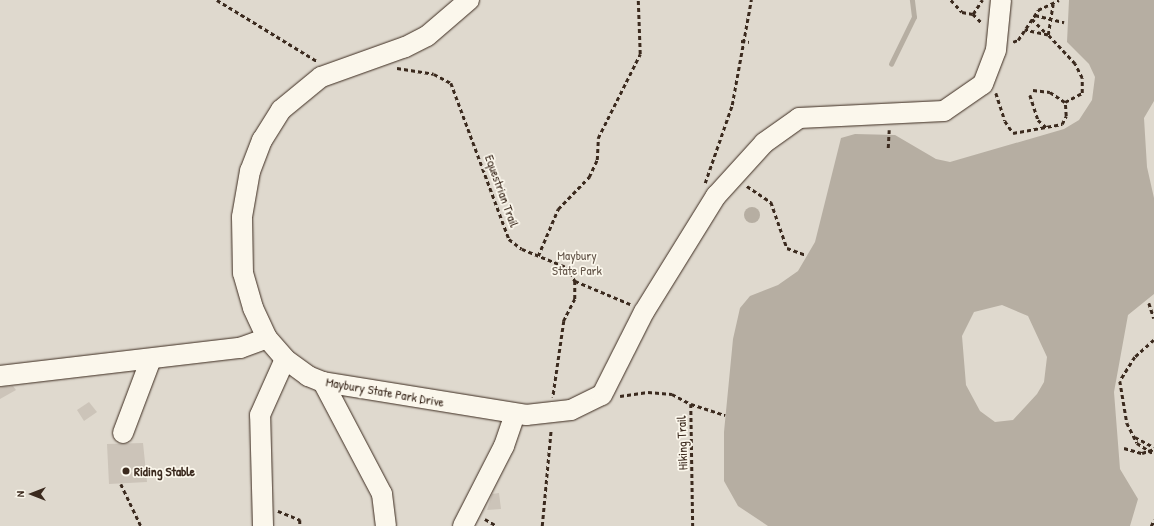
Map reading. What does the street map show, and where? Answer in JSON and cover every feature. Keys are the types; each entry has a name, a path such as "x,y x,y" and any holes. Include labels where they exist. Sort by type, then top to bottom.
{"lane":[{"name":"Maybury State Park Drive","path":"470,0 453,17 405,47 334,71 309,84 281,110 262,140 250,171 242,217 243,273 253,308 267,338 284,359 322,382 521,415 553,414 602,395"},
{"path":"602,395 644,312 714,199 764,143 799,118 944,111 983,84 996,50 1001,0"},
{"path":"0,376 240,348 267,338"},
{"path":"123,433 151,359"},
{"path":"263,526 260,415 284,359"},
{"path":"322,382 382,494 386,526"},
{"path":"462,526 521,415"}],"path":[{"path":"217,0 334,71"},
{"path":"538,256 558,209 589,177 597,160 598,138 640,54 638,0"},
{"path":"714,199 705,191 706,175 732,105 741,41 752,0"},
{"path":"951,0 962,12 973,14 985,26"},
{"path":"973,14 982,0"},
{"path":"996,50 1018,40 1035,14 1059,0"},
{"path":"1048,35 1053,4"},
{"path":"1035,14 1052,17 1064,22"},
{"path":"1032,19 1075,64 1082,78 1082,93 1065,102"},
{"path":"1025,30 1048,35"},
{"path":"741,41 749,42"},
{"name":"Equestrian Trail","path":"392,68 434,74 451,83 509,239 538,256 566,267 575,281"},
{"path":"983,84 997,93 1005,122 1013,133 1029,127 1047,128 1062,124 1066,116 1065,102"},
{"path":"1033,90 1050,92 1065,102"},
{"path":"1030,95 1038,120 1047,128"},
{"path":"888,148 889,126"},
{"path":"733,177 772,202 786,248 806,255"},
{"path":"542,526 553,414 553,379 564,321 575,299 575,281 644,312"},
{"path":"1149,303 1154,318"},
{"path":"1148,451 1134,436 1122,404 1120,381 1135,357 1154,340"},
{"name":"Hiking Trail","path":"602,395 672,394 691,404 694,526"},
{"path":"691,404 725,415"},
{"path":"1134,436 1154,448"},
{"path":"1124,448 1148,451 1154,454"},
{"path":"1148,451 1154,448"},
{"path":"121,484 141,526"},
{"path":"262,506 300,520 300,526"},
{"path":"1151,526 1154,520"}],"green space":[{"name":"Maybury State Park","path":"0,0 1154,0 1154,526 0,526"}],"shaded area":[{"path":"1069,0 1154,0 1154,101 1144,118 1147,167 1154,198 1154,294 1128,315 1114,392 1120,469 1138,499 1130,526 768,526 738,506 724,481 724,432 733,339 740,308 750,296 778,285 798,271 815,242 841,138 855,134 895,135 936,159 950,162 1064,129 1079,120 1092,100 1095,77 1089,64 1067,42","holes":["1002,305 1028,316 1047,357 1044,382 1037,394 1013,420 995,422 980,411 966,385 962,336 974,312"]},
{"path":"752,207 758,209 760,215 758,221 752,223 746,221 744,215 746,209"}],"building":[{"path":"13,386 16,390 0,399 0,387"},
{"path":"89,402 97,412 84,421 77,410"},
{"name":"Riding Stable","path":"143,443 147,482 109,484 107,444"},
{"path":"499,493 501,509 487,510 492,494"}],"waterway":[{"path":"891,64 914,17 912,0"}],"place":[{"name":"Riding Stable","path":"126,471"}]}
